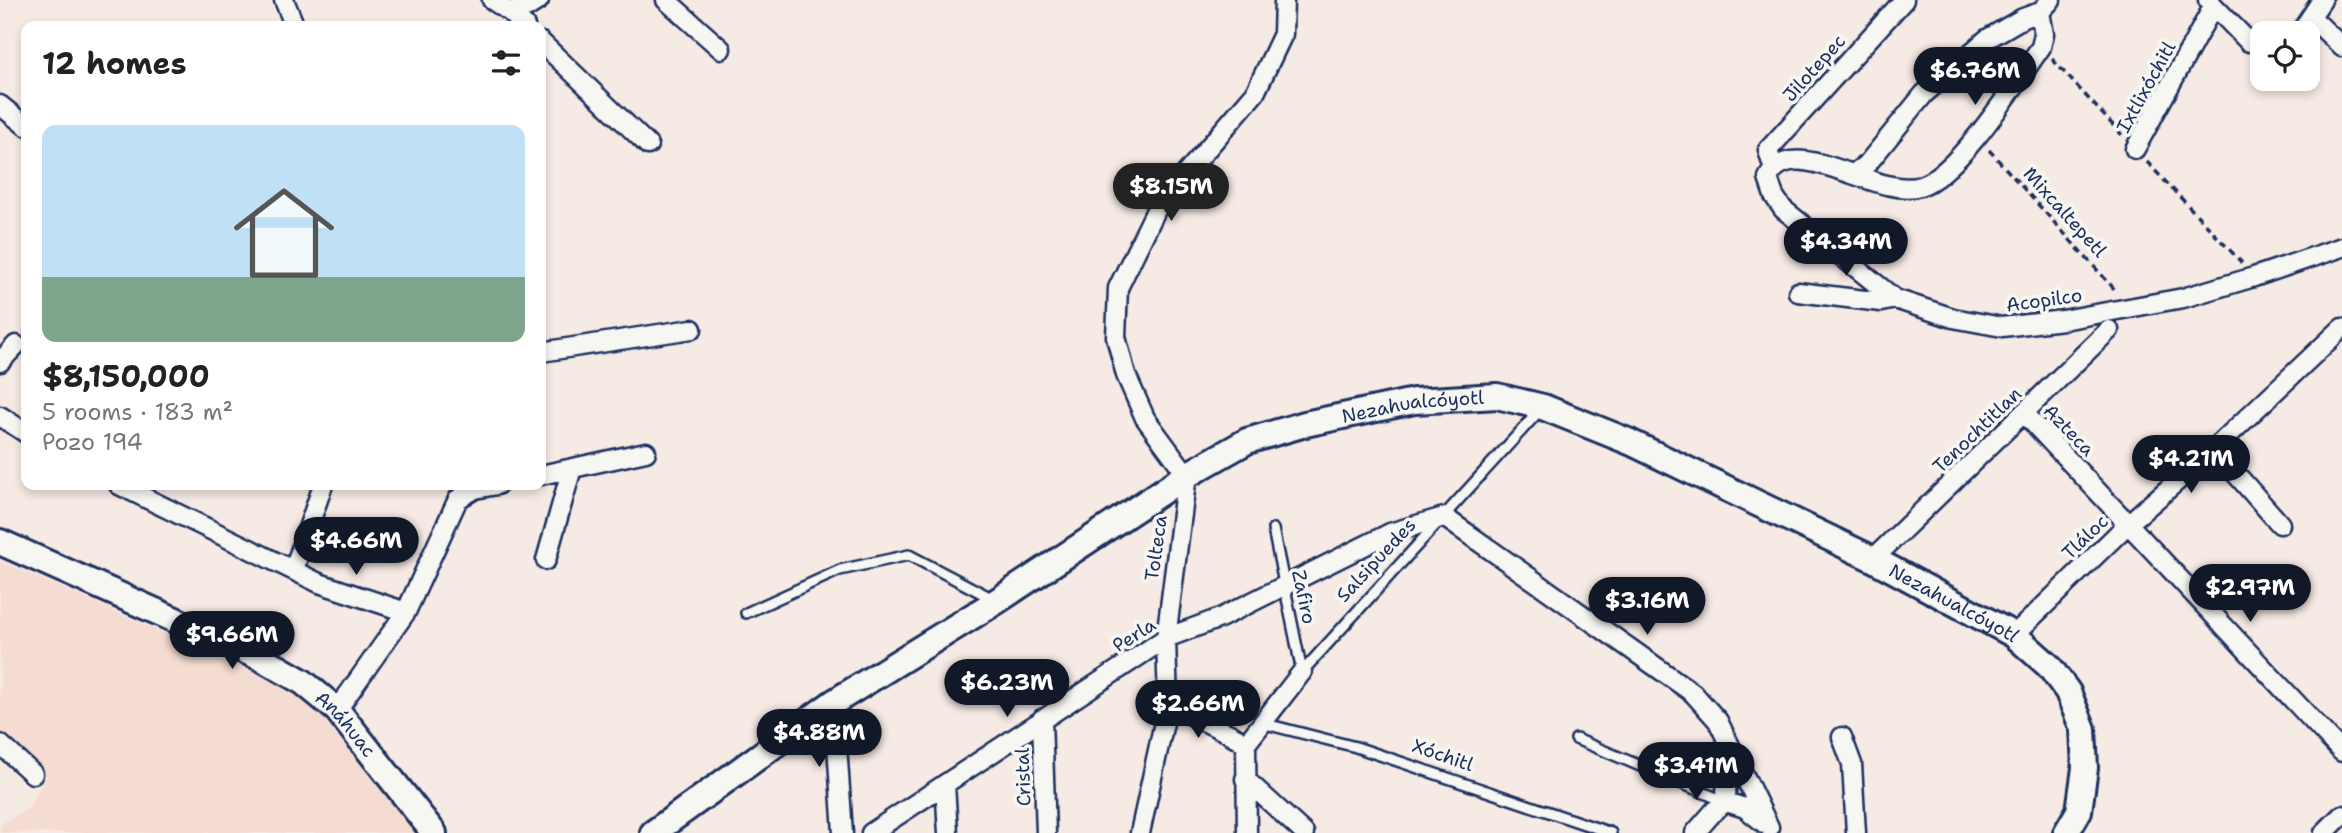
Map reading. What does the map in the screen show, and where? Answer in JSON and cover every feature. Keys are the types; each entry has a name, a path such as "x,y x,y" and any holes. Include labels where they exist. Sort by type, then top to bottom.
{"main road":[{"name":"Nezahualcóyotl","path":"653,833 834,702 998,601 1187,475 1247,440 1305,424 1414,401 1497,396 1543,407 1630,442 1873,559 2014,635 2049,666 2068,692 2083,729 2085,768 2079,811 2066,833"},
{"name":"Anáhuac","path":"0,542 261,659 303,682 337,710 434,833"}],"street":[{"path":"284,0 293,21"},
{"path":"499,4 528,7 539,0"},
{"path":"666,0 721,49"},
{"path":"1187,475 1146,418 1126,375 1116,337 1118,288 1158,206 1255,93 1283,34 1284,0"},
{"name":"Jilotepec","path":"1773,167 1768,150 1903,0"},
{"path":"2308,21 2322,0"},
{"path":"499,4 519,21"},
{"path":"2210,4 2249,42"},
{"name":"Ixtlixóchitl","path":"2135,149 2210,4"},
{"path":"1773,167 1786,160 1808,162 1831,166 1869,182 1898,189 1921,186 1942,173 1978,137 2041,47 2045,6"},
{"path":"1853,174 1868,163 1924,94 1987,39 2045,6"},
{"path":"2311,17 2342,47"},
{"path":"546,46 648,145"},
{"path":"0,105 21,122"},
{"name":"Acopilco","path":"1773,167 1768,178 1774,196 1783,209 1895,299 1952,318 2002,327 2063,320 2183,298 2342,247"},
{"path":"1798,292 1881,302 1895,299"},
{"name":"Tláloc","path":"2014,635 2129,523 2214,449 2342,328"},
{"path":"546,351 692,329"},
{"name":"Tenochtitlan","path":"1873,559 2109,330"},
{"path":"0,362 16,345"},
{"name":"Azteca","path":"2024,413 2342,752"},
{"path":"0,416 21,430"},
{"path":"2214,449 2280,524"},
{"path":"546,474 646,452"},
{"path":"546,560 572,468"},
{"name":"Tolteca","path":"1140,833 1168,704 1166,638 1187,475"},
{"path":"129,490 347,594 406,612"},
{"path":"294,569 321,490"},
{"path":"337,710 406,612 458,499 473,490"},
{"path":"1444,517 1693,693 1718,721 1773,830"},
{"name":"Perla","path":"871,833 1166,638 1220,618 1390,533 1444,517"},
{"name":"Salsipuedes","path":"1246,744 1302,672"},
{"path":"834,702 842,833"},
{"path":"1168,704 1246,744 1247,833"},
{"name":"Cristal","path":"1042,719 1046,833"},
{"path":"1842,737 1853,764 1856,833"},
{"path":"1726,802 1727,740"},
{"path":"0,744 33,774"},
{"path":"1245,779 1304,833"},
{"path":"945,784 948,833"},
{"path":"1726,802 1745,808 1773,830"},
{"path":"1695,833 1715,810 1726,802"},
{"path":"2324,833 2342,815"}],"lane":[{"name":"Salsipuedes","path":"1302,672 1543,407"},
{"name":"Zafiro","path":"1273,529 1302,672"},
{"path":"746,614 840,570 909,555 998,601"},
{"name":"Xóchitl","path":"1260,723 1356,747 1611,833"},
{"path":"1576,739 1726,802"}],"path":[{"name":"Mixcaltepetl","path":"1978,137 2131,307"}],"shaded area":[{"path":"0,561 287,687 332,718 426,833 0,833 0,825 28,808 46,777 0,732"}]}
